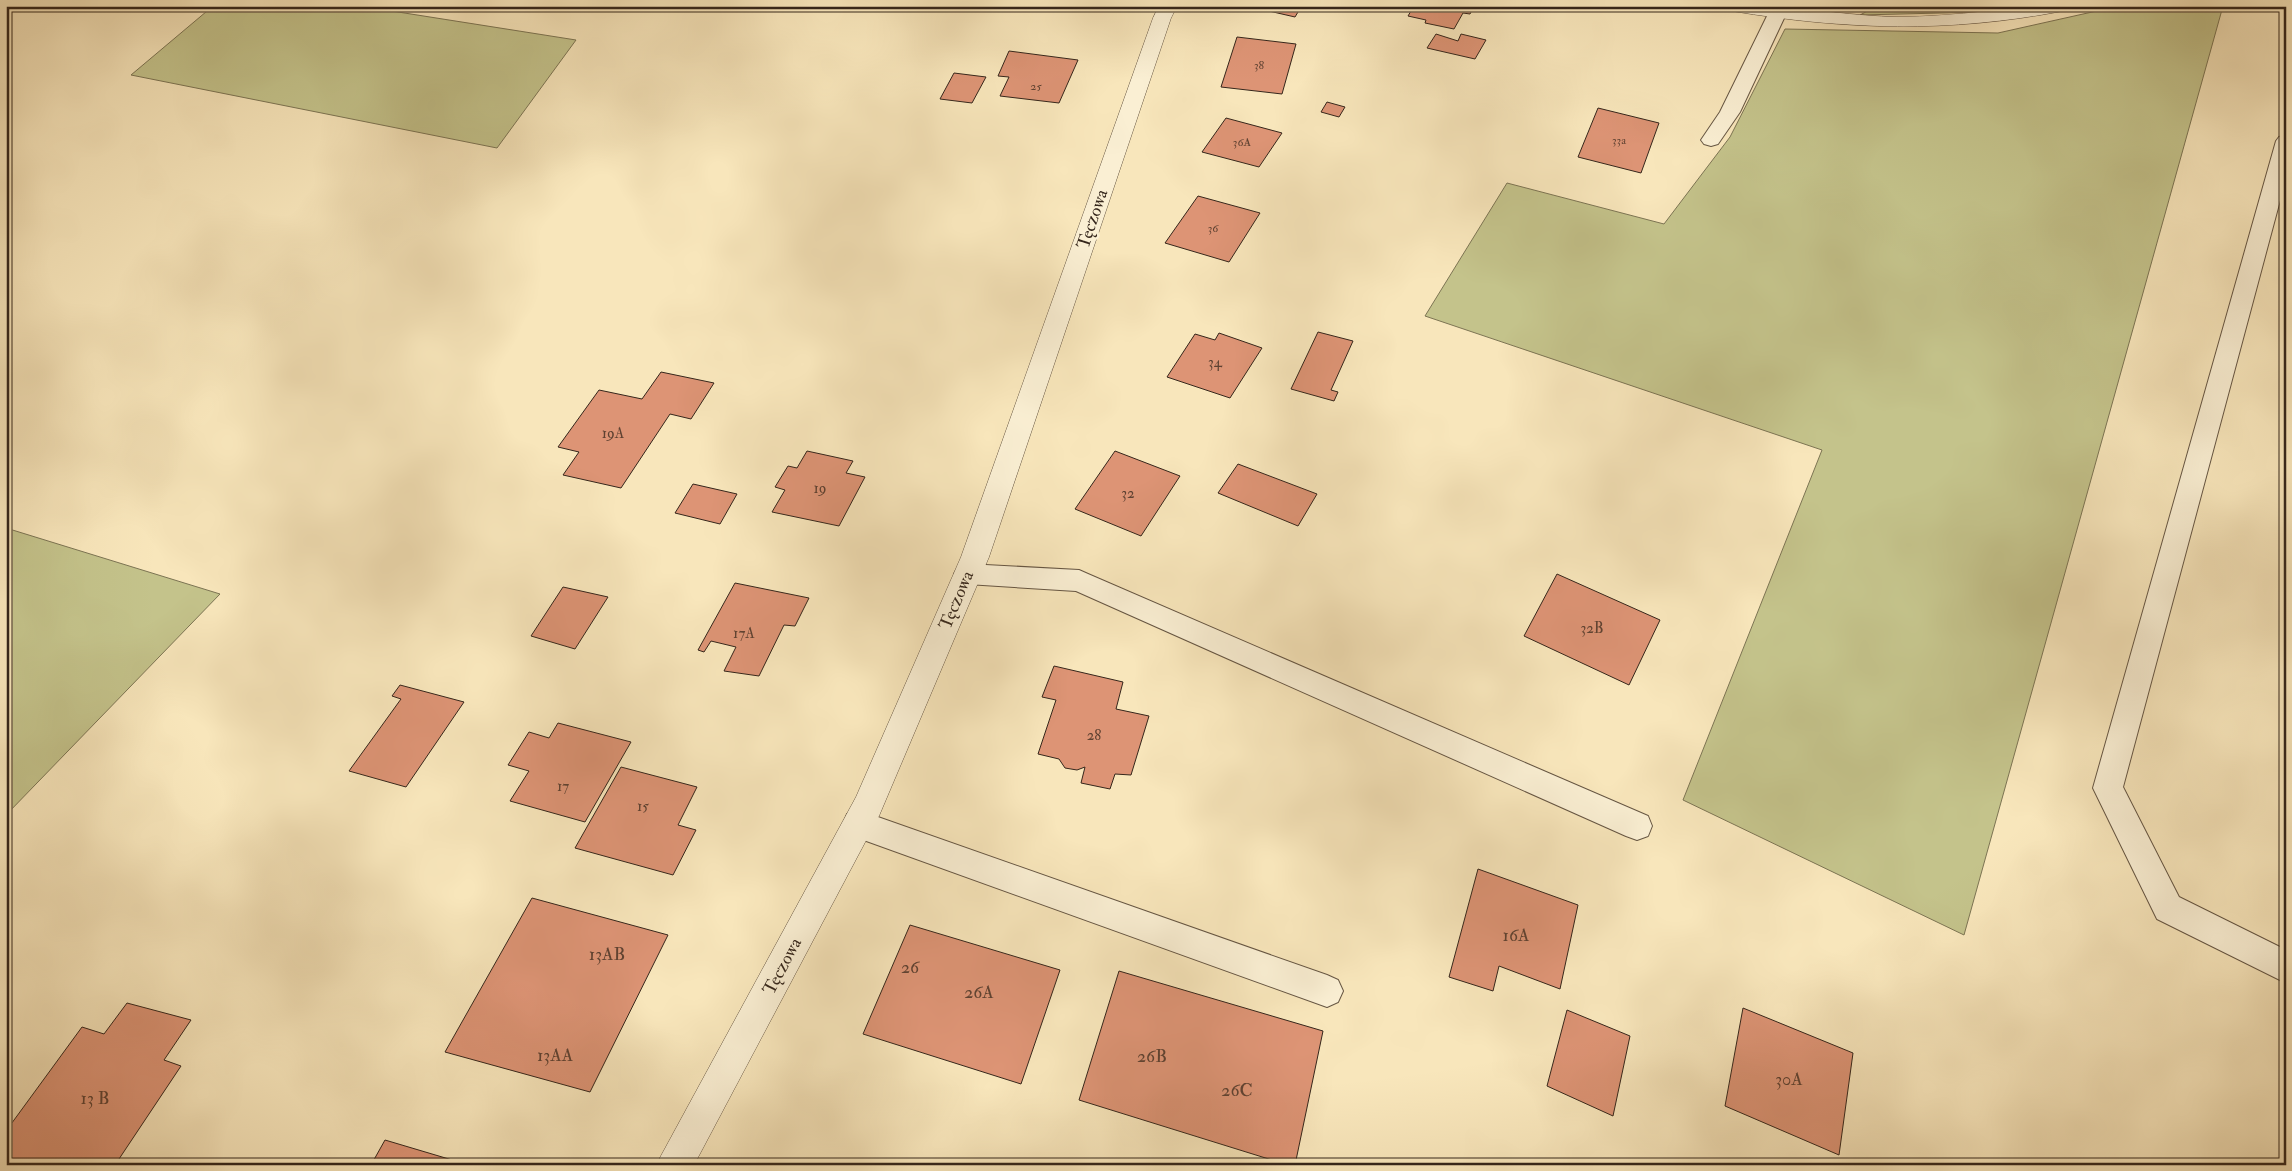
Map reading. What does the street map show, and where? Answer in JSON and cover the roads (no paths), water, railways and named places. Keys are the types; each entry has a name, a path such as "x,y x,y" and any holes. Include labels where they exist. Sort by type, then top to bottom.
{"street":[{"name":"Tęczowa","path":"674,1165 858,824 967,574 1162,18 1168,6"},
{"path":"1732,6 1777,14 1832,20 1893,23 1962,22 2021,16 2063,6"}],"lane":[{"path":"1710,140 1730,112 1777,14"},
{"path":"2286,141 2108,788 2168,908 2286,967"},
{"path":"967,574 1079,581 1637,826"},
{"path":"858,824 1327,991"}]}
